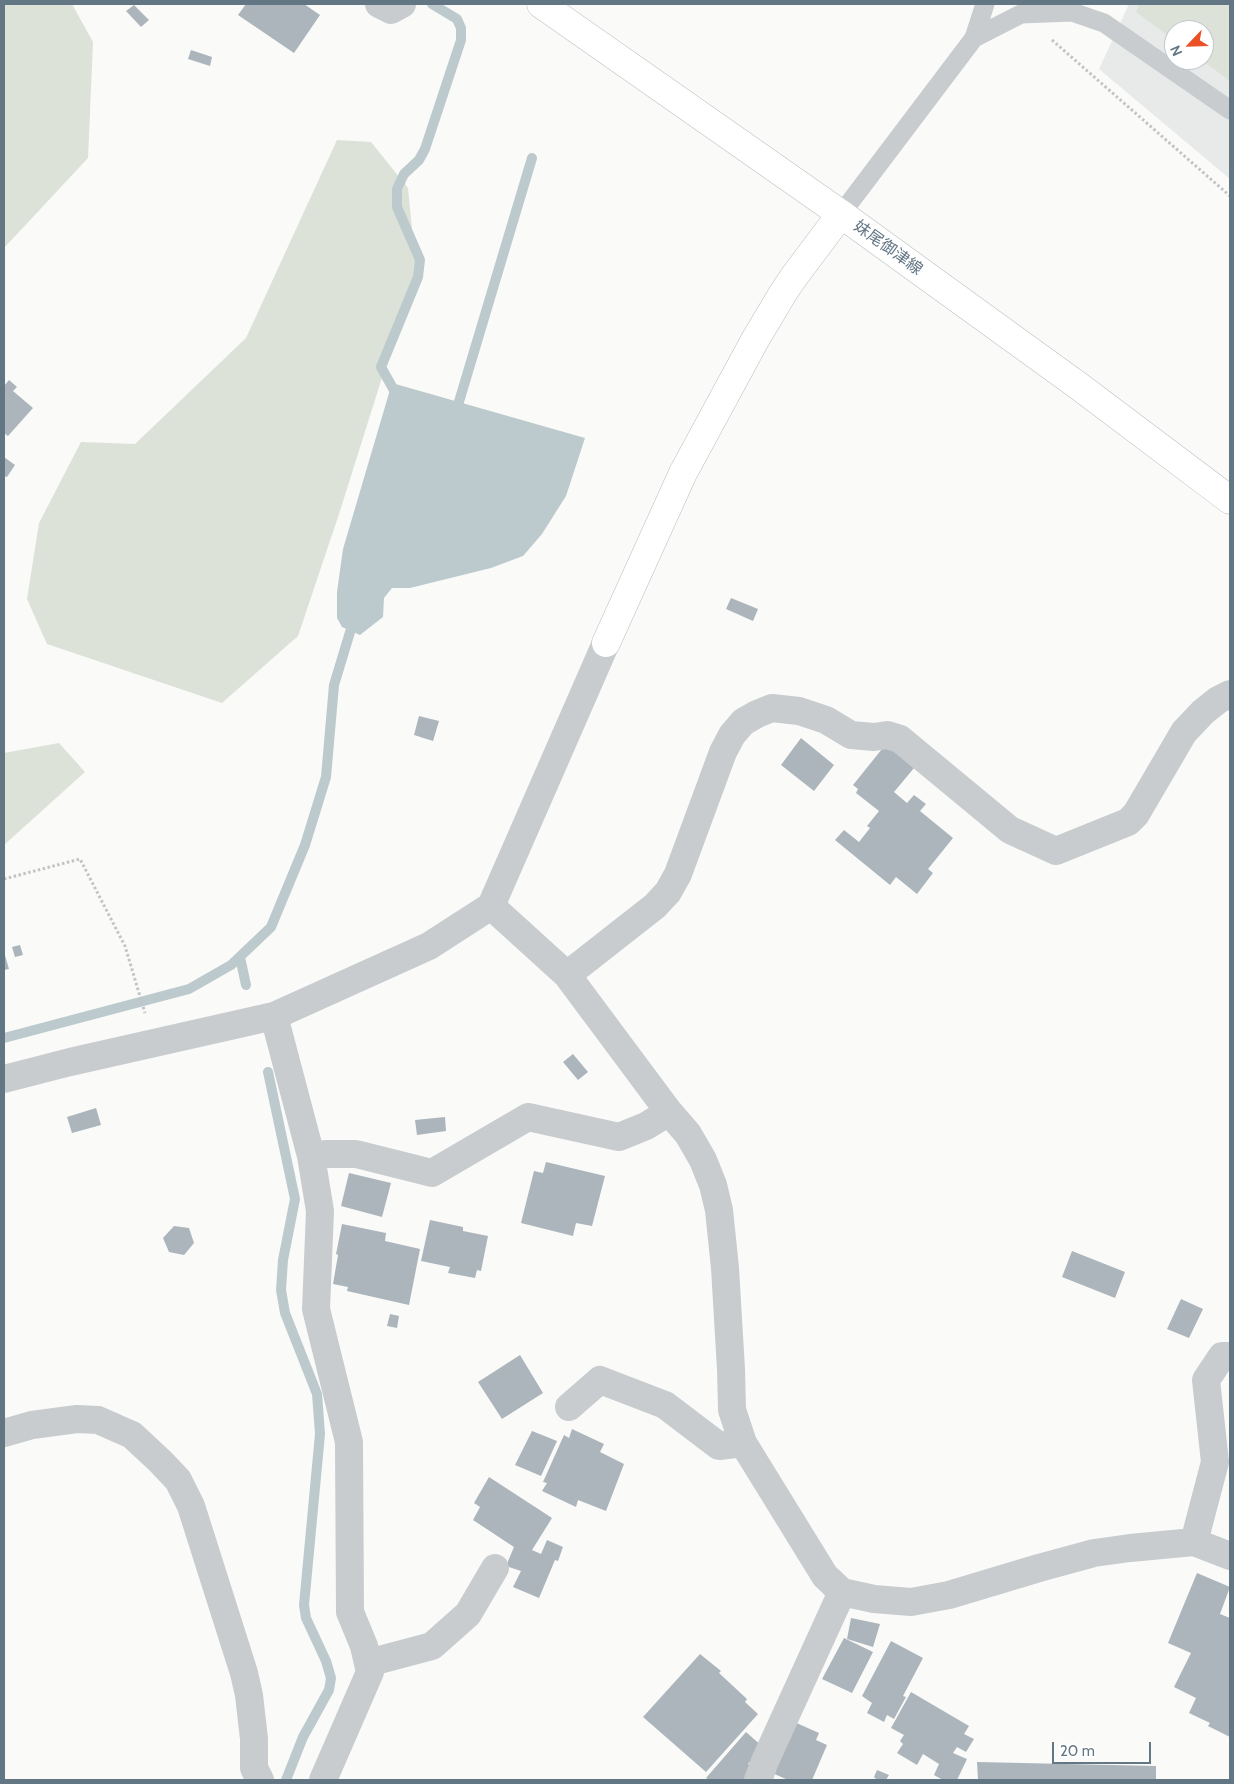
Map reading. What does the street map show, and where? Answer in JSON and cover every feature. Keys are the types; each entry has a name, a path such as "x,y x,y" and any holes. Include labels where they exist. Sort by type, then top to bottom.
{"main road":[{"name":"妹尾御津線","path":"541,4 841,214 1080,387 1230,500"},
{"path":"606,643 682,473 755,340 788,285 841,214"}],"street":[{"path":"379,4 391,10 402,4"},
{"path":"4,1079 70,1062 274,1016 429,946 491,906 606,643"},
{"path":"567,975 655,906 668,892 678,874 723,752 732,735 743,722 757,714 772,708 799,711 826,720 852,735 887,736 900,739 1010,830 1056,851 1128,822 1136,814 1184,732 1203,712 1218,700 1230,694"},
{"path":"491,906 567,975 669,1112 688,1134 703,1160 713,1184 719,1210 725,1268 732,1410 743,1443 825,1576 842,1592 874,1600 911,1602 949,1595 1094,1553 1194,1542 1230,1556"},
{"path":"274,1016 310,1156 320,1211 316,1309 349,1442 350,1612 364,1646 370,1672 323,1780"},
{"path":"310,1156 356,1154 432,1173 528,1117 619,1137 646,1126 669,1112"},
{"path":"1194,1542 1215,1462 1206,1380 1222,1356 1230,1356"},
{"path":"569,1407 600,1380 665,1405 719,1446 743,1443"},
{"path":"4,1433 41,1424 77,1419 98,1420 132,1434 178,1480 190,1506 244,1673 249,1695 254,1738 254,1768 260,1780"},
{"path":"368,1663 432,1646 468,1614 495,1568"},
{"path":"758,1780 842,1592"}],"lane":[{"path":"841,214 974,38 985,4"},
{"path":"974,38 1022,14 1072,12 1104,23 1230,110"}],"path":[{"path":"1022,14 1230,196"},
{"path":"4,878 80,859 125,946 146,1016"}],"shaded area":[{"path":"4,4 72,4 93,42 88,158 4,248"},
{"path":"1129,4 1230,4 1230,179 1099,69"},
{"path":"1139,4 1230,4 1230,81 1214,69 1214,20 1164,20 1164,33 1136,12"},
{"path":"337,140 371,142 408,188 416,270 339,514 298,636 222,703 47,644 27,599 39,523 81,442 135,444 246,338"},
{"path":"392,383 585,438 566,496 542,534 523,556 491,568 410,588 392,588 384,598 383,617 360,635 342,627 337,618 337,592 343,549"},
{"path":"59,743 85,772 4,845 4,753"}],"building":[{"path":"246,4 304,4 320,15 294,53 238,15"},
{"path":"134,5 149,20 141,27 126,11"},
{"path":"191,50 212,57 210,66 188,59"},
{"path":"9,380 17,387 13,391 33,408 8,436 4,433 4,386"},
{"path":"4,457 15,465 7,477 4,476"},
{"path":"731,598 758,609 753,621 726,609"},
{"path":"419,716 439,721 433,741 414,735"},
{"path":"801,738 834,765 814,791 781,765"},
{"path":"886,744 914,768 894,792 907,803 914,795 926,804 920,811 953,838 928,869 933,873 917,894 896,877 890,885 835,840 844,830 859,842 870,828 867,826 879,811 856,793 858,789 853,785"},
{"path":"20,945 23,955 15,957 12,947"},
{"path":"4,952 9,969 4,970"},
{"path":"573,1054 588,1072 578,1080 563,1062"},
{"path":"96,1108 101,1125 72,1133 67,1117"},
{"path":"445,1117 446,1131 417,1135 415,1120"},
{"path":"546,1162 605,1176 592,1226 576,1223 573,1236 521,1223 534,1171 543,1173"},
{"path":"349,1173 391,1183 382,1217 341,1206"},
{"path":"430,1220 463,1227 463,1231 488,1236 481,1271 477,1270 475,1278 448,1273 450,1267 421,1261"},
{"path":"342,1224 386,1233 385,1241 420,1249 409,1305 347,1291 348,1287 333,1284"},
{"path":"174,1226 189,1228 194,1243 184,1255 169,1252 163,1238"},
{"path":"1072,1251 1125,1272 1115,1298 1062,1277"},
{"path":"1181,1299 1203,1309 1189,1338 1167,1329"},
{"path":"390,1314 399,1316 397,1328 387,1326"},
{"path":"520,1355 543,1393 502,1419 478,1382"},
{"path":"572,1429 604,1444 600,1452 624,1464 606,1511 578,1500 576,1507 542,1491 547,1483 543,1482 564,1435 569,1438"},
{"path":"532,1431 557,1441 541,1476 515,1465"},
{"path":"489,1477 552,1518 532,1550 541,1554 547,1540 563,1547 558,1561 555,1560 539,1598 513,1587 521,1571 506,1566 514,1547 473,1520 480,1507 474,1503"},
{"path":"1197,1573 1230,1587 1220,1614 1230,1618 1230,1737 1208,1726 1210,1723 1189,1713 1196,1698 1174,1687 1191,1653 1168,1643"},
{"path":"851,1618 880,1624 873,1647 847,1639"},
{"path":"844,1638 873,1652 852,1693 822,1679"},
{"path":"891,1641 923,1658 903,1696 906,1697 894,1719 887,1715 884,1722 867,1713 872,1703 862,1696"},
{"path":"700,1654 721,1671 719,1673 747,1699 745,1702 758,1714 706,1772 643,1717"},
{"path":"911,1692 969,1726 964,1734 974,1739 966,1752 957,1747 953,1753 967,1759 957,1780 943,1780 934,1775 939,1764 923,1754 917,1765 897,1753 903,1744 900,1741 904,1735 891,1728"},
{"path":"792,1721 819,1733 816,1740 827,1745 812,1780 788,1780 770,1772"},
{"path":"746,1732 763,1747 748,1764 754,1768 743,1780 709,1780 706,1778"},
{"path":"977,1762 1156,1766 1156,1780 978,1780"},
{"path":"877,1770 889,1775 886,1780 875,1780 874,1777"}],"waterway":[{"path":"395,392 381,367 418,277 420,260 397,207 397,189 404,174 419,160 425,149 461,40 461,28 457,19 432,4"},
{"path":"455,415 532,158"},
{"path":"4,1038 189,989 231,965 271,927 305,845 326,777 334,685 354,619"},
{"path":"240,957 246,985"},
{"path":"268,1072 295,1199 283,1260 281,1290 285,1313 317,1394 320,1434 304,1605 306,1618 326,1661 331,1678 329,1690 303,1737 286,1780"}]}
